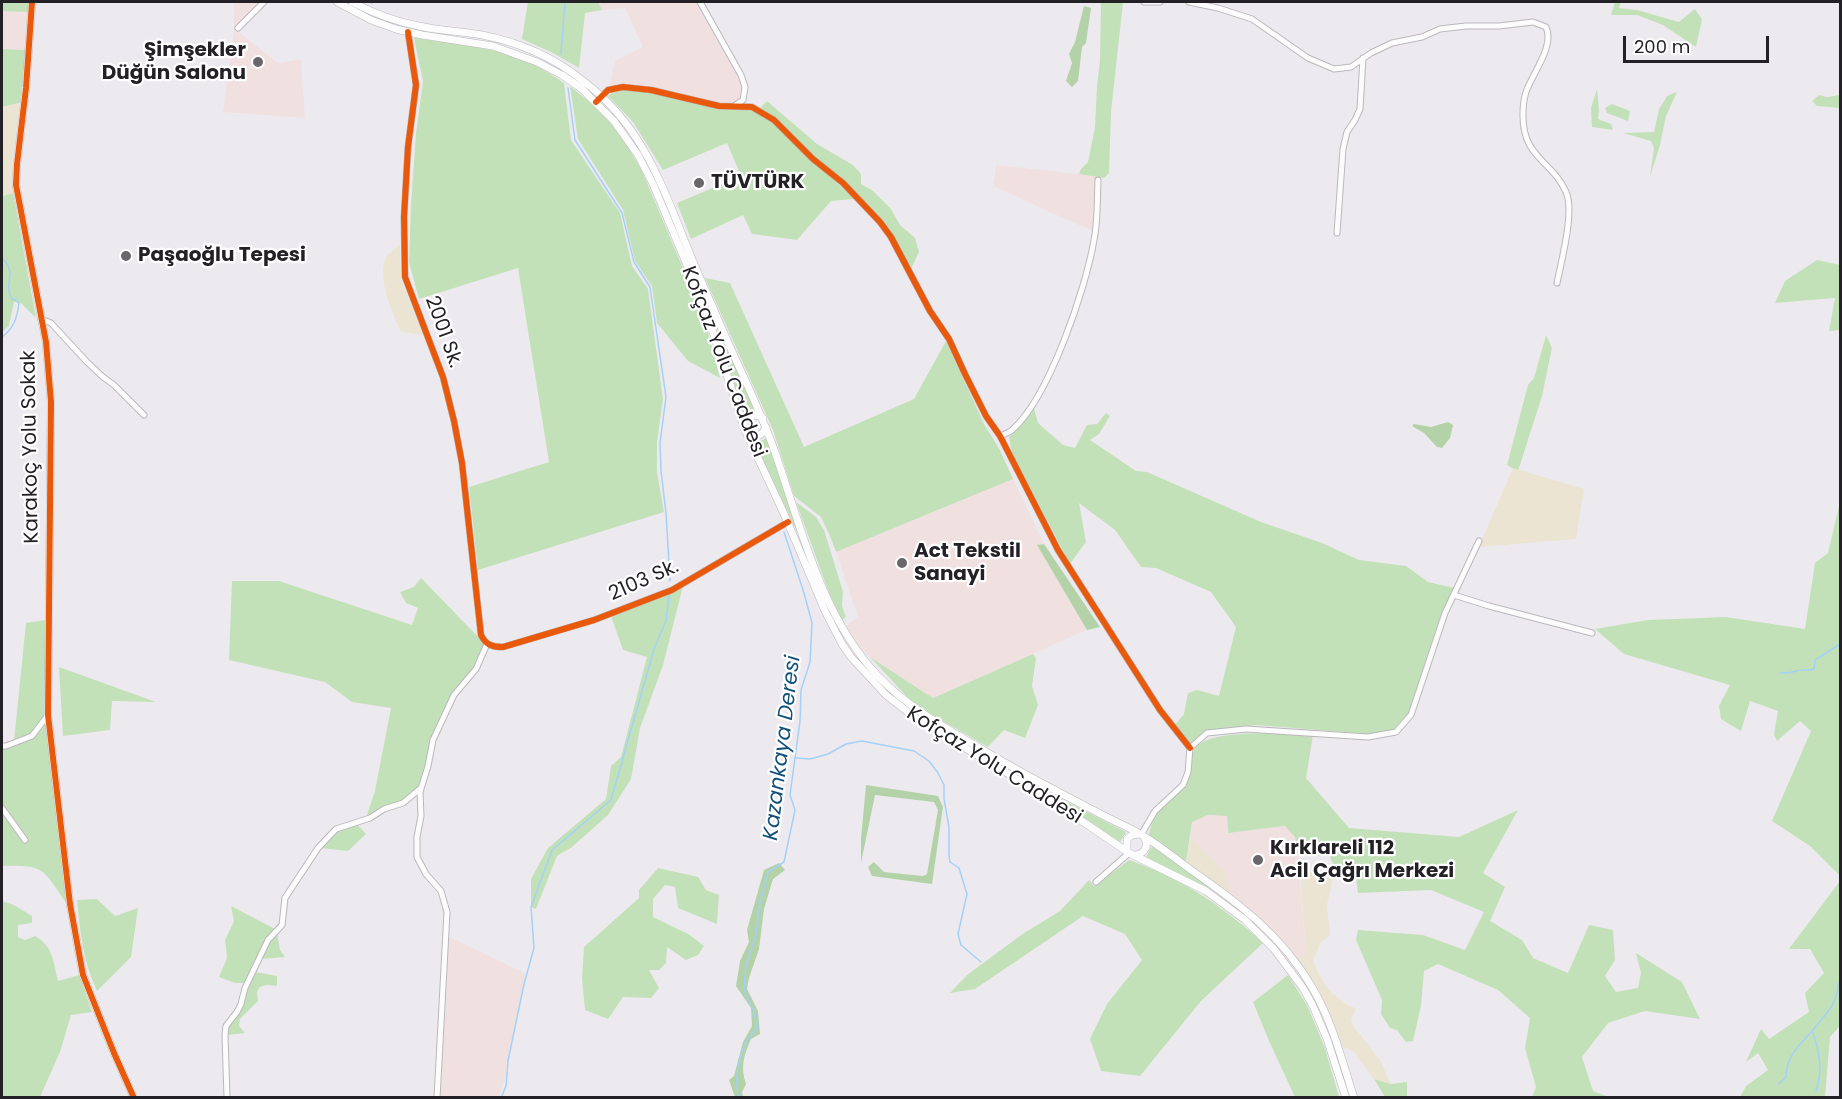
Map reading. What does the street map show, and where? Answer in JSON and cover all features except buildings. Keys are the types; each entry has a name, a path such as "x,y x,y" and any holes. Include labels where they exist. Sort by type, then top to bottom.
{"main road":[{"name":"Karakoç Yolu Sokak","path":"32,2 26,88 16,164 16,185 46,342 51,402 48,715 70,904 83,975 134,1098"},
{"name":"Kofçaz Yolu Caddesi","path":"337,2 371,20 408,33 477,42 523,56 562,75 599,99 638,154 654,184 705,308 746,430 832,626 851,657 886,695 917,719 1042,794 1131,852 1187,880 1224,903 1257,930 1296,977 1313,1006 1327,1039 1346,1098"},
{"name":"Kofçaz Yolu Caddesi","path":"352,2 402,22 421,27 482,35 532,51 569,70 628,125 654,167 716,316 765,423 807,546 834,612 850,642 875,673 910,705 1047,787 1143,836 1245,909 1272,934 1291,956 1312,988 1329,1021 1354,1098"},
{"path":"758,415 765,423 763,434 759,436 753,436 746,430 746,420 751,416 758,415"},
{"path":"1135,834 1143,836 1147,843 1146,850 1131,852 1126,843 1129,837 1135,834"}],"street":[{"path":"238,28 264,2"},
{"path":"700,2 741,75 745,87 743,99 734,106"},
{"path":"1144,2 1160,2"},
{"path":"1189,2 1252,19 1308,58 1334,69 1351,67 1371,53 1392,43 1422,37 1440,29 1533,22 1546,27 1548,43 1526,93 1522,114 1525,139 1559,180 1569,201 1557,283"},
{"name":"2001 Sk.","path":"408,33 416,85 408,147 404,217 405,277 443,377 454,420 462,463 482,635 485,642"},
{"path":"1337,232 1343,149 1347,132 1360,109 1363,58"},
{"path":"599,99 608,90 623,87 651,90 719,106 752,107 774,120 813,159 843,183 880,222 891,237 930,311 949,339 986,416 1000,436 1058,550 1154,701 1190,748 1188,772 1183,785 1155,812 1143,836"},
{"path":"1000,436 1011,431 1032,406 1043,387 1067,331 1094,239 1098,180"},
{"path":"41,319 51,323 87,362 144,415"},
{"name":"2103 Sk.","path":"485,642 494,647 502,647 594,620 672,590 788,522"},
{"path":"1190,748 1207,733 1246,729 1368,737 1396,732 1411,715 1445,613 1479,541"},
{"path":"1454,595 1592,633"},
{"path":"437,1098 447,912 441,891 426,874 417,857 417,837 421,816 420,792 433,740 454,695 476,669 485,642"},
{"path":"2,746 32,735 48,715"},
{"path":"227,1098 226,1026 237,1012 245,988 268,940 282,924 285,898 296,879 318,848 336,829 370,818 384,809 403,803 421,788"},
{"path":"2,808 26,840"},
{"path":"1096,882 1131,852"}],"shaded area":[{"path":"234,2 261,2 235,29 278,63 301,59 305,118 223,112 234,28"},
{"path":"598,2 698,2 737,72 742,87 740,99 732,104 720,104 645,85 624,83 610,86 615,61 643,47 625,8 602,10"},
{"path":"2,11 28,12 26,50 2,49"},
{"path":"996,165 1096,176 1092,231 993,186"},
{"path":"1013,479 1044,544 1038,546 1087,630 933,698 860,649 846,626 858,617 836,552"},
{"path":"1208,815 1227,816 1228,833 1286,826 1295,837 1306,954 1297,959 1277,934 1232,894 1223,869 1190,838 1192,822"},
{"path":"446,935 526,974 499,1097 437,1098"}],"green space":[{"path":"2,2 29,2 28,12 2,11"},
{"path":"528,2 598,2 602,10 585,13 579,68 522,39"},
{"path":"1101,2 1123,2 1111,112 1109,173 1104,178 1079,174 1088,162 1095,127"},
{"path":"1615,2 1621,2 1619,8 1637,10 1679,22 1695,9 1702,19 1696,47 1663,25 1637,15 1611,15"},
{"path":"1084,6 1091,8 1086,43 1082,47 1078,81 1072,87 1066,81 1072,63 1069,54 1075,42"},
{"path":"414,38 507,54 536,66 564,83 571,140 620,213 632,266 648,289 663,399 657,442 657,472 664,512 478,570 469,487 549,462 518,268 419,299 409,262 416,133 423,81"},
{"path":"2,49 26,50 20,103 2,107"},
{"path":"570,86 597,108 612,125 642,171 704,318 720,378 688,361 657,323 652,286 635,261 623,210 578,139"},
{"path":"1597,89 1598,119 1611,124 1613,130 1592,127 1591,108"},
{"path":"624,90 751,108 772,121 854,199 831,201 797,240 752,234 743,215 691,239 677,203 741,176 727,143 663,170 633,122 608,96"},
{"path":"1677,92 1666,116 1650,177 1654,148 1651,141 1623,133 1654,132 1659,109 1667,96"},
{"path":"1819,95 1827,97 1840,95 1840,108 1817,106 1812,101"},
{"path":"767,101 817,144 853,165 861,174 861,184 873,191 891,209 900,225 915,238 919,252 911,269 893,236 792,134 759,109"},
{"path":"1612,104 1630,111 1628,121 1607,113 1605,108"},
{"path":"13,193 36,318 21,303 14,302 9,326 2,332 2,196"},
{"path":"1817,260 1840,265 1840,330 1829,331 1835,298 1775,303 1785,281"},
{"path":"705,278 730,283 804,447 914,399 946,341 984,424 1000,450 1013,479 836,552 821,517 794,496 773,430"},
{"path":"715,322 756,410 744,415"},
{"path":"1546,335 1552,348 1542,396 1518,471 1507,465 1528,385 1534,378"},
{"path":"1034,408 1038,423 1063,445 1075,448 1087,425 1097,424 1106,413 1110,416 1099,434 1090,440 1136,471 1147,472 1261,522 1322,543 1359,560 1406,566 1428,582 1454,588 1435,632 1409,713 1394,729 1381,733 1368,734 1256,725 1203,732 1190,744 1175,725 1184,714 1188,693 1197,690 1219,696 1236,627 1211,592 1156,568 1141,567 1115,530 1079,503 1086,542 1070,564 1012,453 1009,437 1021,426"},
{"path":"1448,422 1453,425 1450,438 1442,448 1437,447 1424,433 1412,426 1414,424 1431,427"},
{"path":"767,438 799,536 755,443"},
{"path":"796,502 816,517 824,530 843,592 842,606 846,617 842,620 829,593"},
{"path":"1840,502 1840,876 1810,846 1772,821 1811,731 1800,721 1777,741 1774,734 1778,711 1750,701 1741,731 1721,719 1719,706 1730,685 1624,654 1595,629 1648,620 1726,617 1805,629 1815,563 1828,553"},
{"path":"1044,544 1100,627 1087,630 1037,545"},
{"path":"421,578 484,643 474,668 452,694 420,787 402,802 366,818 375,791 391,708 352,702 325,682 229,660 232,581 279,581 412,625 418,608 406,603 400,592 414,587"},
{"path":"683,586 663,665 640,728 631,779 608,815 572,847 557,856 536,909 531,907 531,879 548,848 606,799 611,766 621,757 647,657 623,650 611,616"},
{"path":"45,620 45,715 31,734 14,741 26,623"},
{"path":"1033,654 1036,658 1032,686 1038,705 1025,738 1004,730 988,747 910,700 870,657 933,698"},
{"path":"59,667 156,702 112,701 110,730 63,736"},
{"path":"46,721 66,903 42,871 27,867 2,866 2,749 32,738"},
{"path":"1267,733 1313,735 1306,778 1349,828 1459,837 1518,810 1483,873 1505,887 1490,921 1522,940 1533,958 1568,973 1589,925 1613,930 1615,960 1605,976 1616,992 1638,988 1641,973 1636,953 1682,982 1700,1019 1645,1011 1608,1023 1582,1057 1593,1091 1609,1097 1532,1097 1536,1087 1525,1048 1530,1018 1498,990 1438,964 1424,971 1421,1006 1413,1041 1406,1042 1397,1030 1390,1028 1381,1014 1382,1000 1356,940 1358,930 1423,935 1465,950 1484,912 1431,890 1358,893 1354,860 1335,870 1330,856 1298,856 1295,837 1285,826 1228,833 1227,816 1208,815 1192,822 1186,862 1148,836 1156,814 1186,784 1193,752 1198,745 1215,737 1226,735"},
{"path":"866,785 938,796 943,807 932,884 872,876 868,867 874,862 884,872 923,876 927,874 938,810 934,802 875,795 861,863"},
{"path":"1040,788 1126,832 1120,842"},
{"path":"356,823 366,834 348,851 321,848 338,831"},
{"path":"1152,846 1215,891 1146,857"},
{"path":"1129,860 1170,877 1199,894 1263,943 1201,1001 1140,1076 1101,1071 1090,1039 1107,1004 1142,960 1125,934 1083,916 975,989 950,993 967,975 1024,933 1060,911 1089,880 1094,886"},
{"path":"779,863 785,870 773,879 764,909 759,949 747,989 758,1011 760,1034 751,1039 745,1056 743,1072 746,1084 742,1092 743,1097 735,1097 729,1080 734,1076 743,1042 752,1026 751,1008 736,986 740,961 749,942 747,930 764,870"},
{"path":"658,868 698,877 706,890 719,895 717,924 678,908 675,887 665,885 653,899 653,917 690,935 704,946 698,955 686,960 667,947 666,963 659,970 649,970 659,988 651,998 623,997 608,1019 585,1010 582,979 584,947 639,898 639,890"},
{"path":"1840,881 1840,1026 1830,1037 1825,1097 1740,1097 1746,1086 1768,1070 1758,1053 1746,1062 1761,1029 1769,1039 1809,1012 1805,993 1824,973 1810,949 1789,949"},
{"path":"97,899 115,916 138,908 131,957 97,991 85,957 77,900"},
{"path":"2,901 32,916 32,923 18,925 18,937 25,940 35,936 46,945 52,956 58,981 79,975 92,1012 71,1015 60,1052 40,1097 2,1097"},
{"path":"231,906 275,929 246,983 235,983 219,977 227,958 225,940 234,921"},
{"path":"277,933 280,950 285,957 261,959 270,939"},
{"path":"255,972 277,976 277,986 260,987 257,992 258,1001 240,1019 239,1026 245,1033 227,1035 229,1026 243,1007 246,989"},
{"path":"1288,975 1307,1005 1325,1048 1339,1097 1295,1097 1269,1041 1253,1002"},
{"path":"1374,1079 1391,1084 1407,1082 1407,1097 1385,1097"}],"sand":[{"path":"20,103 12,164 13,193 2,196 2,107"},
{"path":"400,244 401,280 423,335 401,332 384,285 383,266 386,258"},
{"path":"1513,468 1584,489 1576,539 1479,547"},
{"path":"1190,838 1223,869 1232,894 1186,862"},
{"path":"1300,870 1318,874 1335,870 1327,905 1330,935 1321,942 1313,960 1320,977 1334,995 1356,1009 1351,1019 1354,1027 1380,1060 1391,1084 1374,1079 1354,1052 1342,1046 1323,1001 1297,959 1306,954"}],"waterway":[{"path":"561,54 565,2"},
{"path":"568,88 575,140 622,213 634,262 650,287 666,397 660,443 670,581"},
{"path":"2,258 9,269 9,293 12,299 19,303 14,322 2,337"},
{"name":"Kazankaya Deresi","path":"739,1098 737,1078 740,1057 746,1042 757,1028 754,1012 744,990 746,966 756,934 759,908 768,872 784,862 795,810 790,795 800,721 801,690 810,662 812,623 784,532"},
{"path":"501,1098 506,1086 508,1061 534,948 531,907 552,850 611,800 654,649 666,621 669,596"},
{"path":"1780,673 1814,669 1815,660 1840,644"},
{"path":"796,758 810,759 828,754 846,744 862,741 914,751 929,761 944,785 950,862 959,868 967,894 958,934 961,945 981,962"},
{"path":"1816,1091 1820,1061 1812,1031 1833,1004 1840,982"},
{"path":"1779,1084 1786,1077 1788,1063 1794,1052 1812,1031"}],"cycle path":[{"path":"32,2 16,185 46,342 51,402 48,715 70,904 83,975 134,1098"},
{"path":"408,32 416,85 408,147 404,217 405,277 443,377 454,421 462,463 481,635 485,641 493,646 503,647 594,620 672,590 788,522"},
{"path":"596,102 608,90 623,87 651,90 719,106 752,107 774,120 813,159 843,183 880,222 891,237 930,311 949,339 986,416 1000,436 1058,550 1160,710 1190,748"}],"place":[{"name":"Şimşekler Düğün Salonu","path":"258,62"},
{"name":"TÜVTÜRK","path":"699,183"},
{"name":"Paşaoğlu Tepesi","path":"126,256"},
{"name":"Act Tekstil Sanayi","path":"902,563"},
{"name":"Kırklareli 112 Acil Çağrı Merkezi","path":"1258,860"}]}
